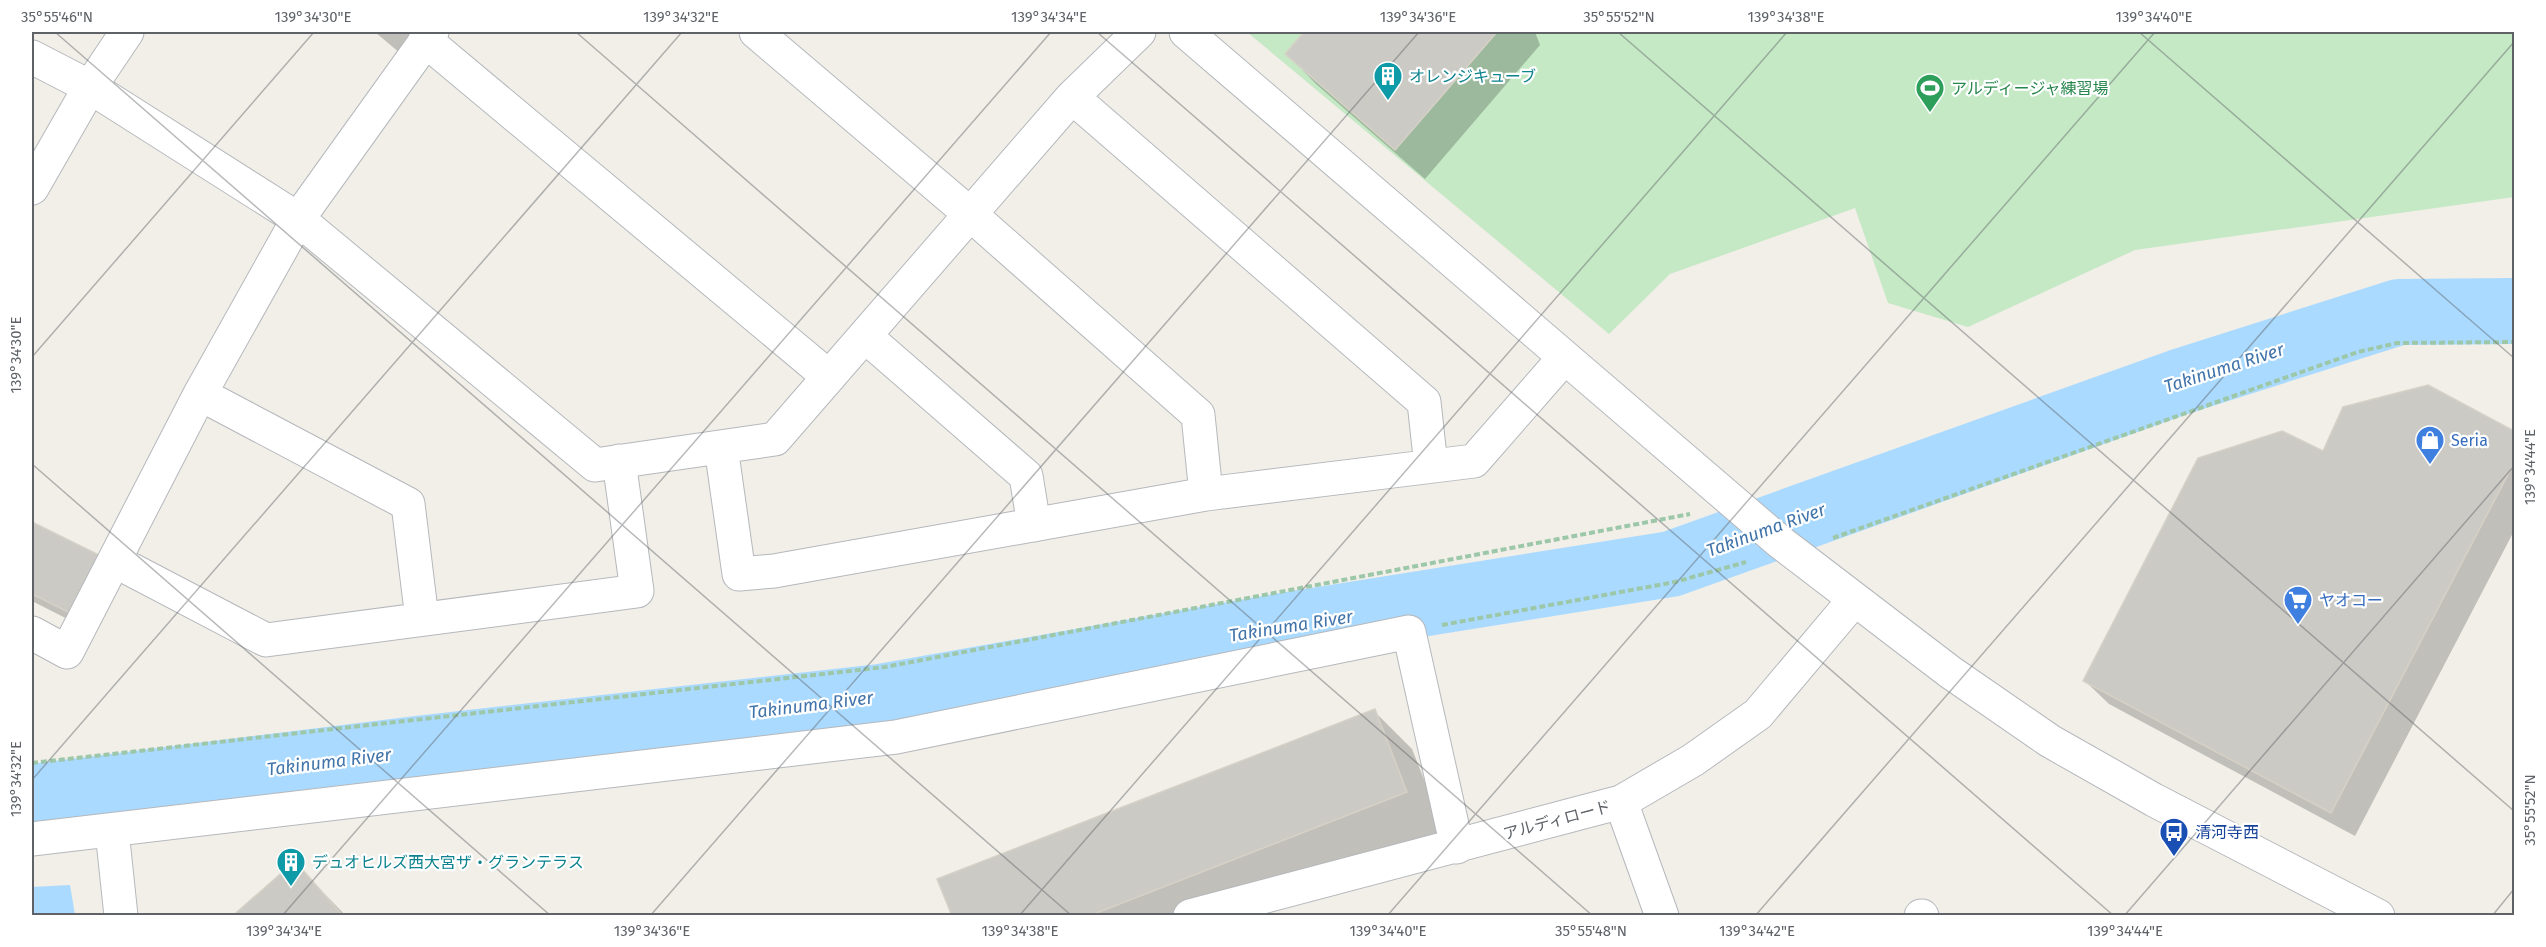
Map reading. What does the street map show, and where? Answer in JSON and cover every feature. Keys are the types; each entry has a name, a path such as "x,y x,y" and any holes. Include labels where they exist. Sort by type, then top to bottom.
{"street":[{"path":"32,188 90,87 127,32"},
{"path":"756,32 970,214 1198,415 1206,494"},
{"path":"32,57 90,87 298,219 595,465 775,439 1072,97 1139,32"},
{"path":"1186,32 1780,542 1950,672 2050,741 2154,800 2378,915"},
{"path":"32,633 68,652 200,394 298,219 429,36 829,377"},
{"path":"1072,97 1424,402 1431,466"},
{"path":"865,336 1026,476 1034,525"},
{"path":"721,447 740,574 774,571 1206,494 1474,461 1564,358"},
{"path":"200,394 408,504 422,618"},
{"path":"115,561 266,639 637,591 619,461"},
{"name":"アルディロード","path":"1191,915 1457,847 1621,802 1693,760 1758,714 1854,600"},
{"path":"32,839 896,737 1409,632 1457,847"},
{"path":"1621,802 1662,915"},
{"path":"112,831 121,915"}],"path":[{"path":"1827,540 2358,352 2397,343 2514,342"},
{"path":"32,763 885,667 1689,512"},
{"path":"1409,632 1675,582 1746,562"}],"green space":[{"name":"アルディージャ練習場","path":"1247,32 2514,32 2514,197 2135,250 1968,327 1888,303 1855,208 1670,274 1609,334"}],"water":[{"path":"70,885 75,915 32,915 32,887"}],"building":[{"name":"オレンジキューブ","path":"1304,32 1497,32 1395,150 1285,54"},
{"path":"2428,385 2514,431 2514,463 2331,813 2083,681 2198,458 2282,431 2323,451 2343,407"},
{"path":"32,522 103,557 74,615 32,594"},
{"path":"1375,709 1407,792 1089,916 952,916 937,879"},
{"name":"デュオヒルズ西大宮ザ・グランテラス","path":"295,861 343,916 238,916 236,913"}],"waterway":[{"name":"Takinuma River","path":"32,797 417,749 880,697 1276,627 1671,564 2179,382 2399,312 2514,311"}],"place":[{"name":"オレンジキューブ","path":"1388,102"},
{"name":"アルディージャ練習場","path":"1930,114"},
{"name":"Seria","path":"2430,466"},
{"name":"ヤオコー","path":"2298,626"},
{"name":"清河寺西","path":"2174,858"},
{"name":"デュオヒルズ西大宮ザ・グランテラス","path":"291,888"}]}
